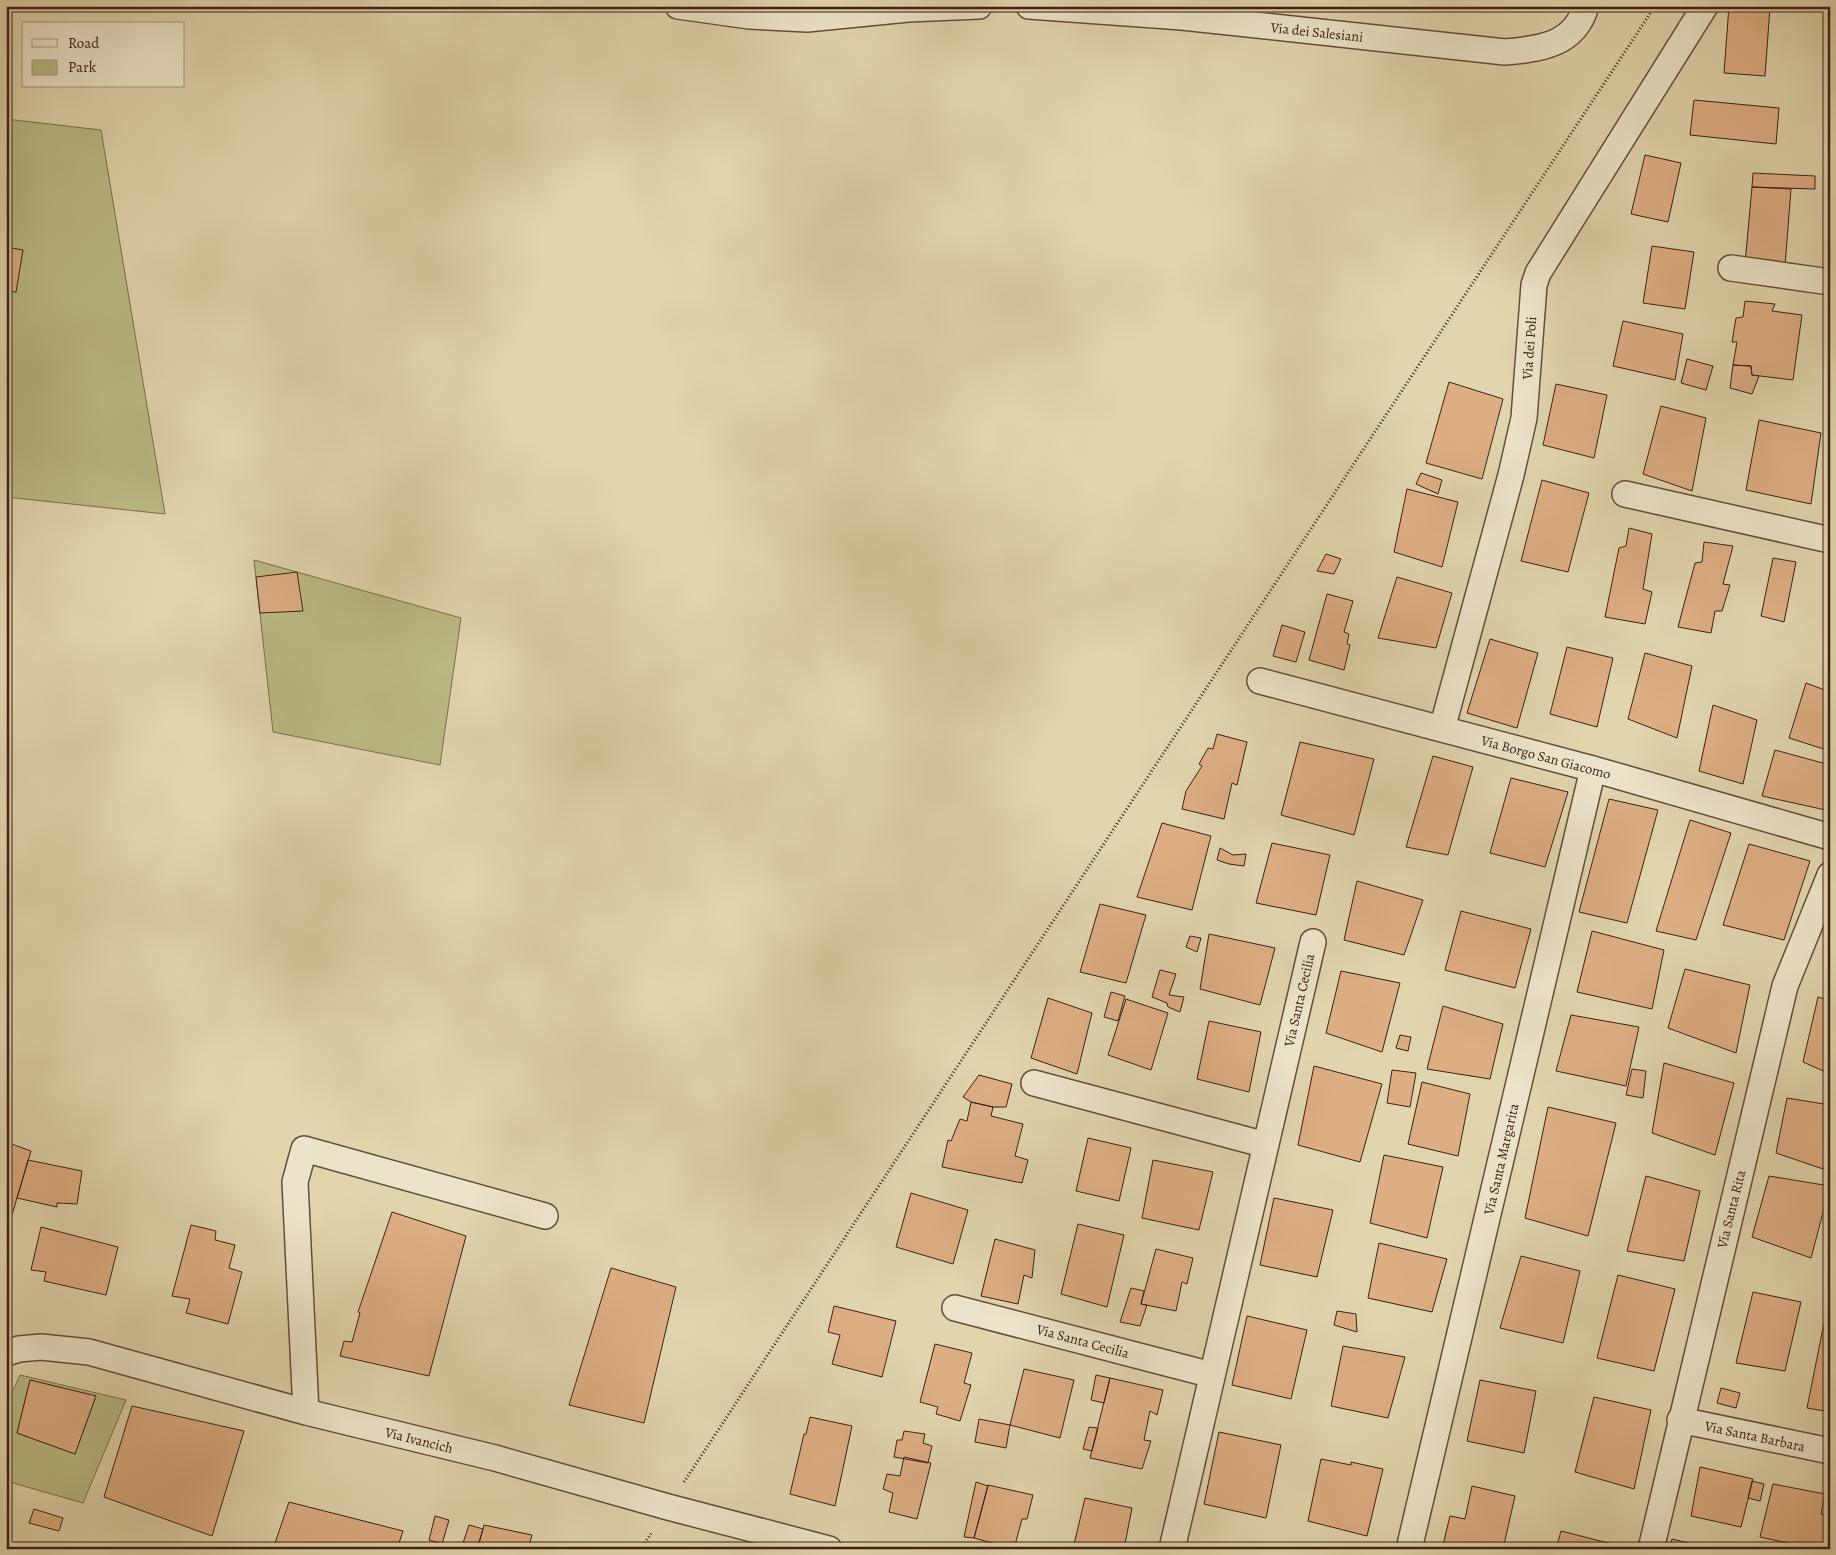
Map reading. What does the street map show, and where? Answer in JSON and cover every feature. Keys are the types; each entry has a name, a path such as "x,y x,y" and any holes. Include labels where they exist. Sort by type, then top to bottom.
{"street":[{"path":"678,6 749,16 807,19 908,8 979,6"},
{"name":"Via dei Salesiani","path":"1029,6 1182,17 1505,52 1546,46 1566,37 1575,29 1586,6"},
{"name":"Via dei Poli","path":"1442,729 1511,475 1524,418 1534,285 1538,273 1705,6"},
{"path":"1731,268 1830,282"},
{"path":"1625,494 1830,540"},
{"name":"Via Borgo San Giacomo","path":"1260,681 1593,769 1830,837"},
{"name":"Via Santa Margarita","path":"1409,1549 1593,769"},
{"name":"Via Santa Rita","path":"1651,1549 1680,1420 1785,986 1830,875"},
{"name":"Via Santa Cecilia","path":"1172,1549 1313,942"},
{"path":"1034,1083 1266,1145"},
{"path":"306,1412 295,1182 304,1149 545,1216"},
{"name":"Via Santa Cecilia","path":"955,1308 1212,1375"},
{"name":"Via Ivancich","path":"6,1353 19,1349 40,1347 89,1352 306,1412 496,1458 668,1507 829,1549"},
{"name":"Via Santa Barbara","path":"1680,1420 1830,1451"}],"path":[{"path":"679,1489 1655,6"},
{"path":"641,1549 656,1526"}],"green space":[{"path":"6,119 101,130 165,514 6,497 6,351 9,333 6,332"},
{"path":"254,560 461,618 440,765 273,732"},
{"path":"20,1375 126,1400 83,1503 6,1481 6,1406","holes":["30,1380 96,1396 75,1454 17,1433"]}],"building":[{"path":"1729,6 1770,7 1765,76 1724,73"},
{"path":"1694,100 1779,108 1776,144 1690,135"},
{"path":"1645,155 1681,163 1668,222 1631,214"},
{"path":"1753,173 1815,176 1815,189 1752,187"},
{"path":"1752,187 1791,189 1785,266 1745,264"},
{"path":"1652,246 1694,252 1685,309 1643,303"},
{"path":"6,247 23,250 16,292 6,291"},
{"path":"1745,301 1775,304 1772,311 1802,315 1793,380 1752,375 1751,366 1733,365 1737,342 1732,342 1736,318 1743,317"},
{"path":"1623,321 1683,334 1675,380 1613,366"},
{"path":"1830,339 1830,378 1825,377"},
{"path":"1687,359 1713,366 1706,390 1681,383"},
{"path":"1733,365 1751,366 1752,375 1759,376 1752,394 1730,388"},
{"path":"1449,382 1503,399 1482,479 1426,463"},
{"path":"1556,384 1607,395 1594,458 1543,445"},
{"path":"1661,406 1706,418 1692,491 1643,474"},
{"path":"1759,420 1821,433 1811,504 1746,490"},
{"path":"1421,473 1442,480 1438,494 1416,484"},
{"path":"1542,480 1589,493 1568,572 1521,561"},
{"path":"1407,489 1458,502 1442,567 1394,552"},
{"path":"1629,528 1652,534 1643,589 1652,592 1645,624 1605,617 1619,548 1626,546"},
{"path":"1704,542 1733,546 1723,584 1730,585 1722,611 1715,611 1711,633 1678,627 1695,563 1702,562"},
{"path":"1326,554 1341,559 1334,574 1317,571"},
{"path":"1773,558 1796,562 1784,622 1761,616"},
{"path":"297,572 303,611 260,613 256,577"},
{"path":"1397,577 1452,593 1436,648 1378,638"},
{"path":"1327,594 1353,601 1344,632 1349,634 1347,644 1350,645 1344,670 1309,660"},
{"path":"1282,625 1305,632 1296,662 1273,656"},
{"path":"1490,639 1538,653 1517,728 1467,713"},
{"path":"1567,647 1613,658 1597,727 1550,714"},
{"path":"1645,653 1692,666 1677,738 1628,719"},
{"path":"1806,683 1830,692 1830,751 1789,738"},
{"path":"1713,705 1757,720 1743,784 1699,771"},
{"path":"1217,734 1247,742 1237,785 1232,783 1224,819 1182,809 1186,791 1202,766 1199,764 1208,748 1213,749"},
{"path":"1300,742 1374,759 1354,835 1281,815"},
{"path":"1775,750 1830,765 1830,811 1762,796"},
{"path":"1433,756 1473,767 1448,855 1406,847"},
{"path":"1511,778 1568,792 1545,867 1490,853"},
{"path":"1609,799 1658,810 1627,923 1579,912"},
{"path":"1690,820 1731,833 1696,940 1656,931"},
{"path":"1162,823 1211,836 1192,910 1137,897"},
{"path":"1272,843 1330,855 1316,915 1256,903"},
{"path":"1749,844 1810,861 1784,940 1723,925"},
{"path":"1220,848 1233,855 1246,854 1244,866 1217,860"},
{"path":"1357,881 1423,900 1404,955 1344,940"},
{"path":"1100,904 1146,915 1126,983 1080,972"},
{"path":"1461,911 1531,929 1515,988 1445,970"},
{"path":"1592,931 1664,950 1652,1009 1577,992"},
{"path":"1209,934 1275,948 1260,1005 1200,989"},
{"path":"1190,936 1201,938 1197,952 1186,947"},
{"path":"1685,969 1750,985 1736,1053 1668,1028"},
{"path":"1160,970 1176,974 1169,995 1184,997 1180,1012 1168,1007 1167,1003 1152,997"},
{"path":"1341,971 1400,983 1382,1052 1326,1033"},
{"path":"1111,992 1125,996 1118,1021 1104,1017"},
{"path":"1818,997 1830,1001 1830,1074 1803,1062"},
{"path":"1048,998 1092,1013 1077,1074 1031,1058"},
{"path":"1126,999 1168,1013 1151,1070 1108,1055"},
{"path":"1443,1006 1503,1024 1490,1079 1427,1069"},
{"path":"1571,1015 1639,1027 1626,1086 1556,1071"},
{"path":"1209,1021 1261,1032 1249,1092 1197,1079"},
{"path":"1400,1035 1411,1037 1408,1051 1396,1048"},
{"path":"1664,1063 1734,1083 1715,1155 1652,1133"},
{"path":"1314,1066 1382,1084 1360,1162 1298,1145"},
{"path":"1632,1069 1646,1071 1643,1098 1626,1095"},
{"path":"1392,1070 1416,1073 1410,1107 1387,1103"},
{"path":"979,1075 1012,1084 1006,1107 993,1107 971,1102 963,1097"},
{"path":"1422,1082 1470,1094 1458,1156 1408,1144"},
{"path":"1787,1098 1830,1105 1830,1152 1826,1170 1776,1153"},
{"path":"971,1102 993,1107 991,1116 1023,1124 1015,1156 1028,1160 1022,1183 942,1167 948,1140 951,1141 960,1119 967,1121"},
{"path":"1548,1107 1616,1123 1588,1236 1525,1218"},
{"path":"1088,1138 1131,1148 1119,1201 1076,1191"},
{"path":"6,1142 31,1151 6,1235"},
{"path":"1384,1155 1443,1167 1427,1238 1370,1223"},
{"path":"28,1160 82,1171 77,1204 57,1203 57,1207 17,1198"},
{"path":"1153,1160 1213,1172 1199,1230 1142,1218"},
{"path":"1646,1176 1700,1191 1684,1261 1627,1251"},
{"path":"1769,1176 1830,1186 1811,1258 1752,1237"},
{"path":"911,1193 968,1210 953,1264 896,1247"},
{"path":"1274,1198 1333,1210 1317,1277 1260,1265"},
{"path":"392,1212 466,1236 429,1376 340,1356 344,1341 352,1342 360,1313 358,1312"},
{"path":"1078,1224 1124,1235 1107,1307 1061,1294"},
{"path":"191,1225 216,1231 215,1240 235,1245 229,1268 242,1272 228,1324 186,1313 190,1299 172,1296"},
{"path":"41,1227 118,1247 106,1295 44,1281 46,1272 31,1270"},
{"path":"995,1239 1035,1250 1032,1278 1024,1275 1018,1304 981,1296"},
{"path":"1379,1243 1447,1259 1432,1312 1368,1298"},
{"path":"1156,1249 1193,1258 1187,1284 1182,1282 1176,1311 1141,1304"},
{"path":"1521,1256 1580,1271 1563,1343 1500,1328"},
{"path":"611,1268 676,1287 644,1423 569,1405"},
{"path":"1618,1275 1675,1289 1654,1371 1597,1358"},
{"path":"1131,1288 1144,1291 1141,1304 1147,1305 1140,1326 1120,1322"},
{"path":"1753,1292 1801,1302 1785,1371 1736,1363"},
{"path":"834,1306 896,1321 882,1377 832,1364 840,1335 828,1332"},
{"path":"1337,1311 1356,1314 1357,1332 1334,1325"},
{"path":"1247,1316 1307,1330 1291,1399 1232,1385"},
{"path":"1824,1323 1830,1325 1830,1412 1807,1408"},
{"path":"935,1344 972,1353 964,1383 971,1385 960,1421 936,1414 938,1407 920,1402"},
{"path":"1343,1346 1405,1357 1388,1418 1331,1406"},
{"path":"1024,1369 1074,1380 1060,1438 1010,1425"},
{"path":"1096,1375 1110,1378 1104,1403 1091,1400"},
{"path":"1110,1378 1163,1390 1157,1415 1150,1411 1144,1440 1151,1441 1142,1469 1090,1458"},
{"path":"30,1380 96,1396 75,1454 17,1433"},
{"path":"1480,1380 1536,1391 1524,1453 1467,1441"},
{"path":"1721,1388 1740,1393 1736,1408 1717,1403"},
{"path":"1594,1397 1651,1410 1634,1489 1575,1472"},
{"path":"132,1406 244,1431 212,1536 104,1497"},
{"path":"810,1417 852,1426 835,1506 790,1494 804,1434 806,1434"},
{"path":"979,1419 1010,1425 1006,1448 975,1442"},
{"path":"1089,1427 1098,1428 1092,1451 1083,1449"},
{"path":"904,1431 925,1434 923,1443 932,1446 928,1463 894,1457 897,1440 902,1440"},
{"path":"1219,1432 1281,1445 1266,1518 1204,1504"},
{"path":"904,1457 931,1463 917,1519 889,1512 893,1493 883,1489 887,1474 900,1476"},
{"path":"1321,1459 1351,1465 1351,1462 1383,1469 1367,1536 1308,1521"},
{"path":"1700,1467 1753,1479 1741,1527 1691,1516"},
{"path":"1752,1481 1764,1484 1760,1501 1748,1498"},
{"path":"976,1482 988,1486 974,1538 964,1537"},
{"path":"1773,1484 1825,1494 1821,1514 1830,1516 1828,1549 1815,1549 1760,1537"},
{"path":"988,1485 1033,1495 1027,1519 1022,1519 1014,1549 974,1538"},
{"path":"1472,1486 1515,1496 1503,1549 1442,1549 1450,1516 1465,1519"},
{"path":"1085,1498 1132,1508 1124,1549 1073,1549"},
{"path":"289,1502 403,1531 397,1549 273,1549"},
{"path":"34,1509 63,1518 59,1531 29,1523"},
{"path":"435,1516 449,1520 442,1544 429,1540"},
{"path":"469,1525 483,1529 478,1546 463,1543"},
{"path":"484,1525 532,1535 528,1549 478,1547"},
{"path":"1561,1531 1624,1547 1624,1549 1556,1549"},
{"path":"1672,1539 1714,1549 1669,1549"}]}
